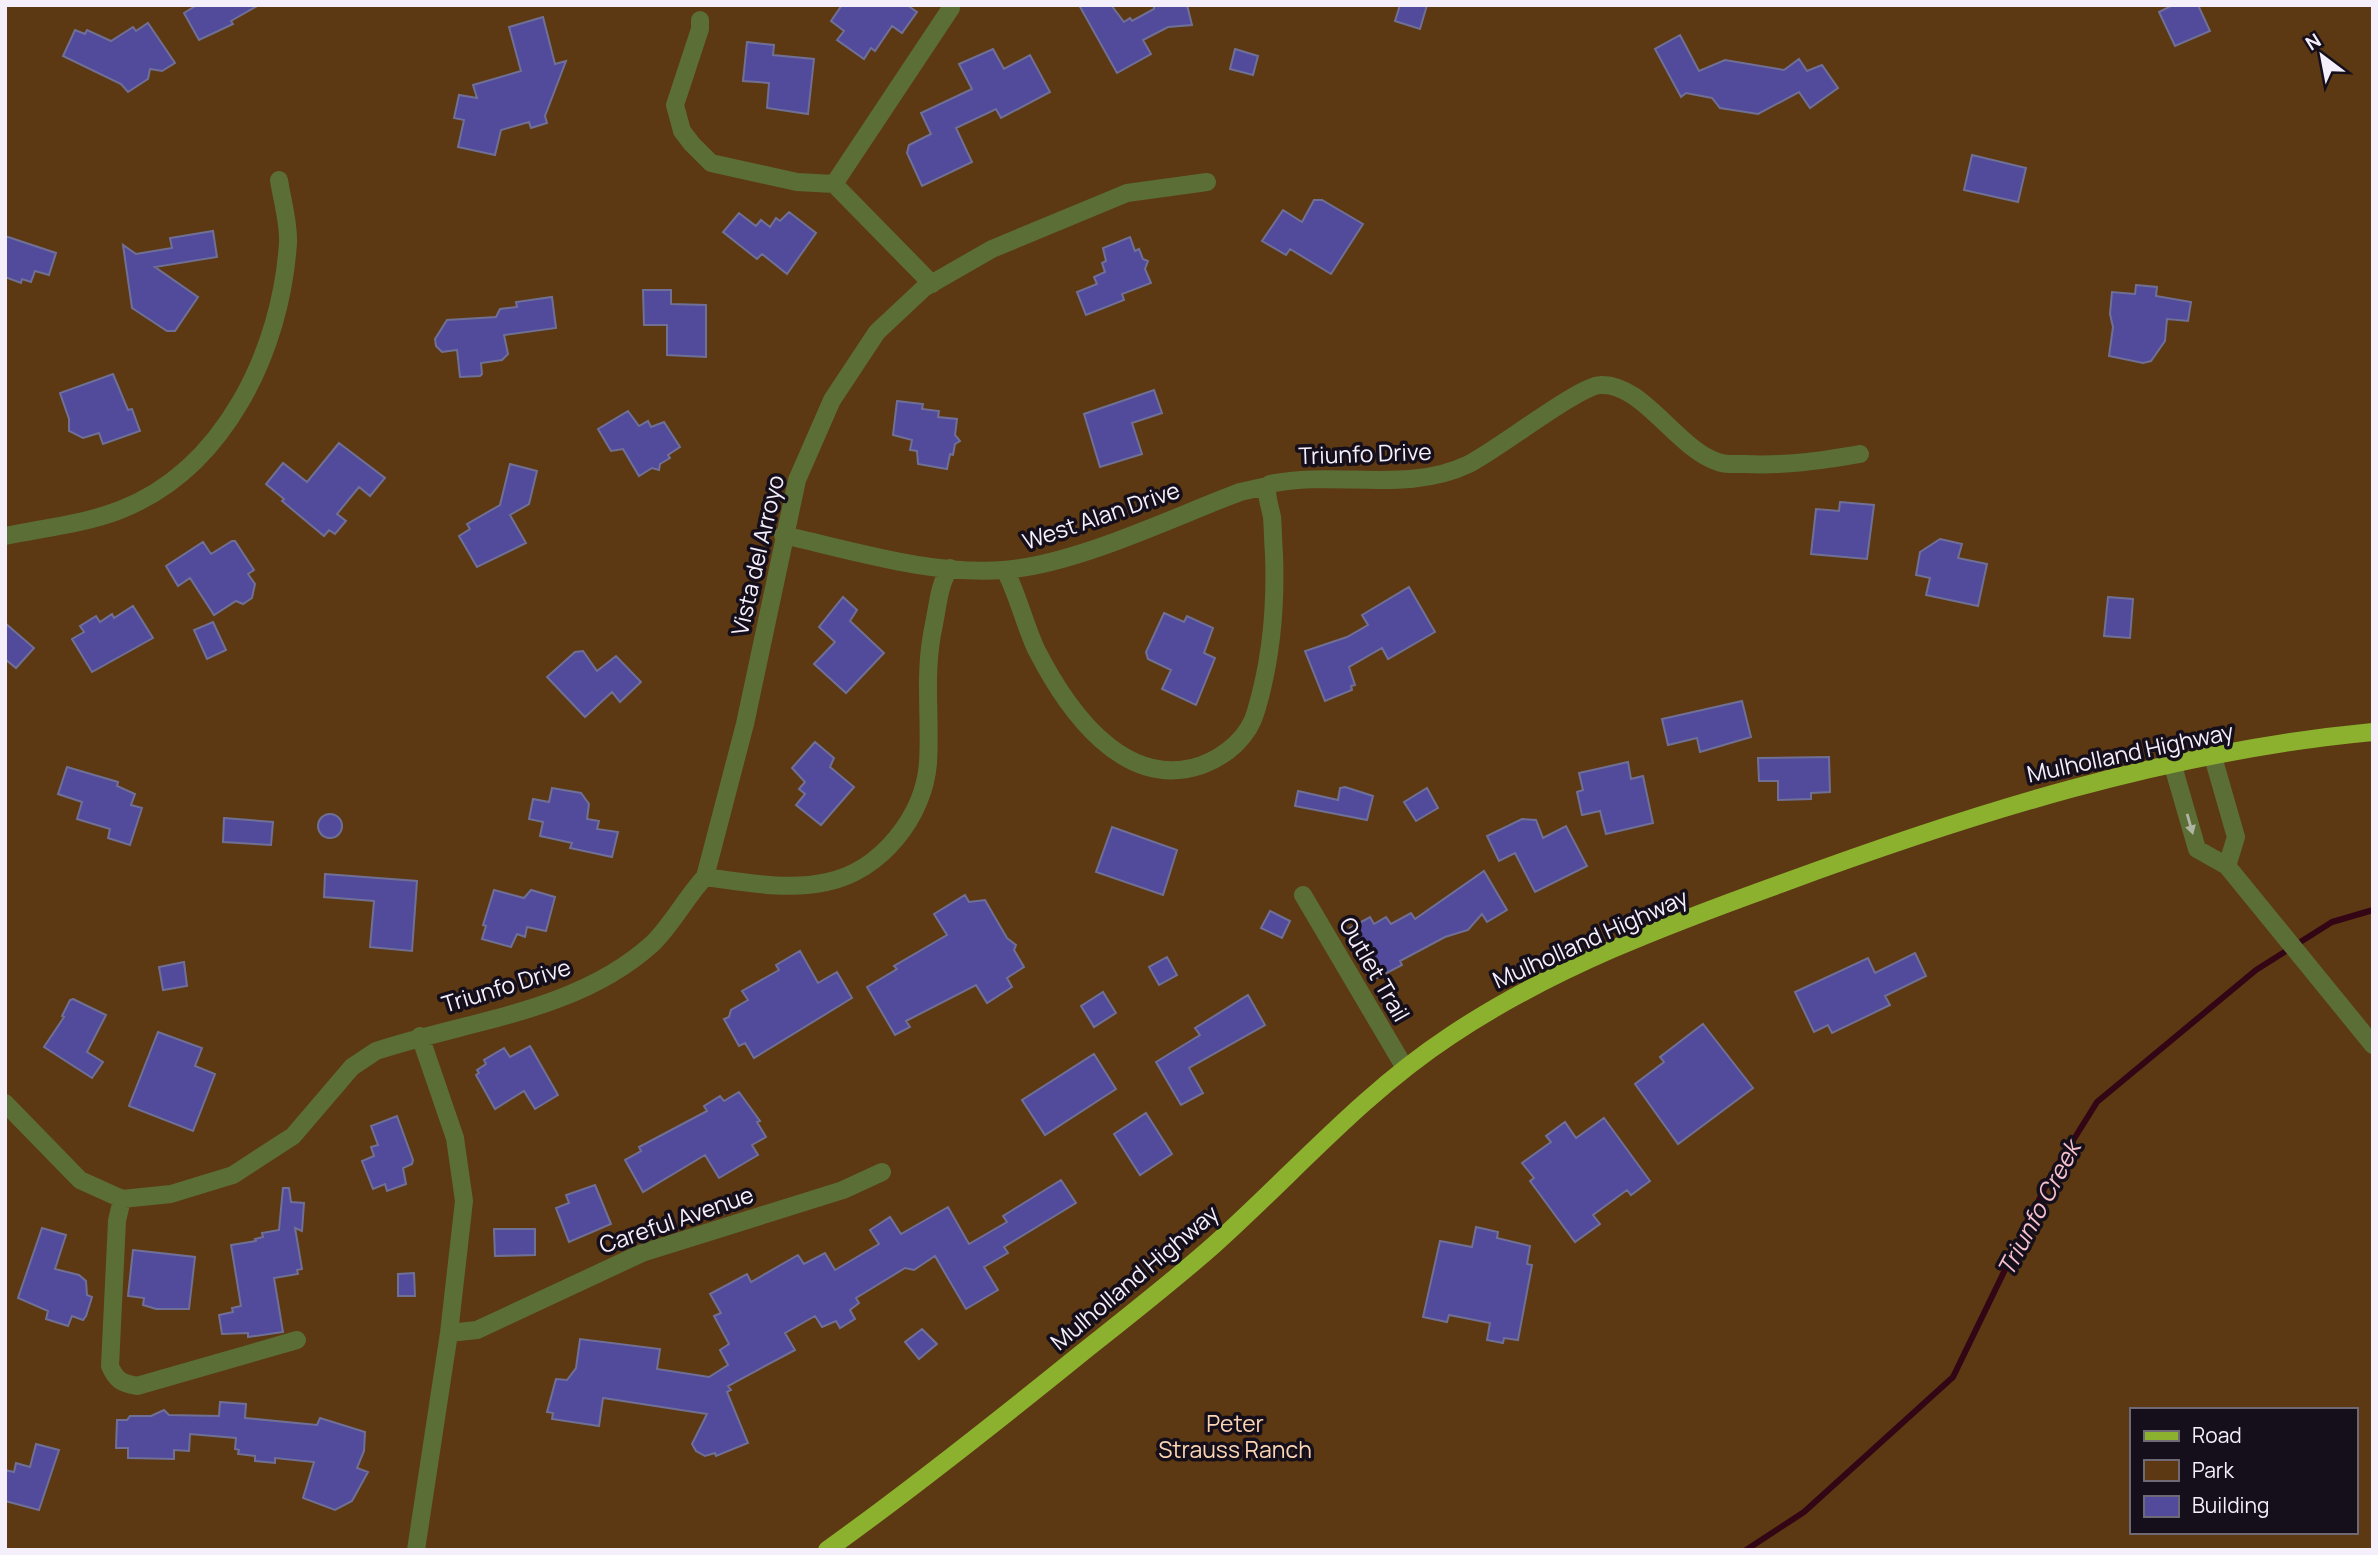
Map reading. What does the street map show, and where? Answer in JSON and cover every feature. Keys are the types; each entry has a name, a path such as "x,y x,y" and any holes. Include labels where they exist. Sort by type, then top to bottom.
{"main road":[{"name":"Mulholland Highway","path":"827,1550 1017,1405 1211,1247 1352,1114 1405,1069 1449,1037 1523,991 1739,899 1991,809 2071,787 2214,757 2373,732"}],"street":[{"path":"834,184 951,8"},
{"path":"700,20 700,29 675,104 682,131 692,144 711,163 797,182 834,184 932,284"},
{"path":"5,536 70,524 120,510 174,478 208,448 237,407 258,368 280,303 288,240 279,180"},
{"name":"Vista del Arroyo","path":"705,877 745,724 797,480 832,400 877,331 932,284 992,249 1128,193 1207,181"},
{"name":"Triunfo Drive","path":"1267,486 1325,477 1417,480 1444,475 1501,447 1581,392 1599,385 1620,388 1669,430 1718,463 1786,466 1860,454"},
{"path":"1005,570 1037,650 1079,717 1113,751 1141,766 1184,771 1213,761 1240,741 1256,715 1269,658 1275,571 1267,486"},
{"name":"West Alan Drive","path":"783,536 950,568 1005,570 1039,566 1240,492 1267,486"},
{"path":"705,877 793,885 829,882 857,869 891,847 918,804 928,764 926,689 929,646 943,579 950,568"},
{"path":"2214,757 2236,837 2232,872"},
{"path":"2173,766 2197,849 2232,872 2373,1045"},
{"name":"Triunfo Drive","path":"122,1199 171,1194 233,1175 293,1136 352,1067 376,1051 420,1036 559,1000 608,978 654,943 705,877"},
{"name":"Outlet Trail","path":"1303,895 1405,1069"},
{"path":"416,1550 449,1332 464,1202 455,1138 420,1036"},
{"path":"5,1103 80,1180 122,1199 117,1221 110,1366 115,1377 122,1383 137,1386 298,1340"},
{"name":"Careful Avenue","path":"449,1332 477,1330 642,1252 843,1190 882,1172"}],"green space":[{"name":"Peter Strauss Ranch","path":"5,5 2373,5 2373,1550 5,1550"}],"building":[{"path":"197,5 259,5 231,21 233,24 199,40 184,13"},
{"path":"842,5 907,5 917,12 902,33 892,26 875,51 871,48 864,59 837,40 844,31 831,21"},
{"path":"1079,5 1111,5 1124,22 1130,18 1132,21 1154,9 1154,5 1187,5 1192,25 1168,27 1143,40 1151,54 1117,73"},
{"path":"1400,5 1427,5 1420,29 1395,21"},
{"path":"2173,5 2198,5 2210,31 2175,46 2159,12"},
{"path":"543,17 555,64 566,61 545,116 547,123 531,128 529,122 501,130 495,155 458,147 464,120 454,118 459,95 477,98 473,85 521,71 509,27"},
{"path":"148,23 175,63 162,71 150,69 148,79 128,92 121,84 63,56 75,30 85,34 87,30 111,41 133,27 136,31"},
{"path":"1680,35 1699,71 1725,60 1784,70 1799,59 1807,71 1822,65 1838,88 1810,108 1799,92 1758,114 1720,108 1712,98 1686,93 1681,97 1655,49"},
{"path":"747,42 774,45 773,55 814,59 808,114 767,108 769,83 743,81"},
{"path":"993,49 1004,69 1030,55 1050,92 1001,118 996,109 956,128 972,162 922,186 907,153 909,145 931,134 921,113 972,89 959,64"},
{"path":"1235,49 1258,56 1253,75 1230,69"},
{"path":"1972,155 2026,168 2018,202 1964,190"},
{"path":"1314,200 1322,200 1363,224 1331,274 1290,249 1286,255 1262,241 1283,210 1302,222"},
{"path":"789,212 816,233 787,274 762,254 757,259 723,232 739,213 756,226 761,220 770,227 776,218 780,221"},
{"path":"213,231 217,257 155,267 198,297 175,331 167,331 132,308 123,245 136,254 172,248 170,238"},
{"path":"5,236 56,253 49,275 35,271 31,282 22,279 21,283 5,277"},
{"path":"1130,237 1135,251 1139,249 1143,259 1148,261 1145,269 1151,283 1122,294 1124,300 1086,315 1077,292 1097,284 1094,277 1105,272 1102,263 1106,261 1103,248"},
{"path":"2136,285 2157,287 2156,296 2191,302 2188,321 2167,319 2165,341 2151,361 2143,363 2109,356 2113,327 2110,314 2112,292 2135,294"},
{"path":"643,290 671,290 671,304 706,305 706,357 667,355 667,325 644,325"},
{"path":"552,297 556,328 504,335 508,354 502,360 481,363 480,376 460,377 457,350 442,352 436,346 435,339 447,320 496,317 500,309 517,307 516,302"},
{"path":"113,374 128,410 132,409 140,431 103,444 99,433 83,438 69,431 69,419 60,393"},
{"path":"1154,390 1162,413 1132,423 1142,454 1100,467 1084,414"},
{"path":"897,401 923,404 922,409 939,411 938,417 957,419 955,435 960,441 955,444 953,455 950,454 947,469 918,464 917,451 910,450 912,440 893,435"},
{"path":"628,411 639,426 648,421 651,427 664,422 680,447 668,455 670,458 660,464 659,470 652,468 639,476 623,449 611,451 598,429"},
{"path":"339,443 385,478 370,496 359,487 337,514 346,521 335,534 329,530 324,536 266,484 283,463 307,482"},
{"path":"510,464 537,471 529,504 510,515 526,543 477,567 459,536 470,529 467,524 500,505"},
{"path":"1840,502 1874,505 1867,559 1811,554 1816,509 1839,511"},
{"path":"1940,539 1962,544 1958,558 1987,564 1978,606 1926,595 1930,578 1916,575 1920,552"},
{"path":"235,541 254,570 248,574 255,584 252,598 243,604 236,601 214,615 190,578 178,586 166,566 203,542 211,554"},
{"path":"1409,587 1435,632 1388,659 1382,648 1349,667 1355,685 1351,686 1352,690 1325,701 1305,651 1347,637 1368,625 1362,615"},
{"path":"843,597 857,610 850,621 884,653 846,693 814,664 835,642 819,627"},
{"path":"2108,597 2133,599 2130,638 2104,636"},
{"path":"133,606 153,638 92,672 72,639 84,632 80,626 96,616 100,622 112,614 114,618"},
{"path":"1164,613 1184,622 1187,616 1213,628 1204,653 1215,658 1196,705 1162,689 1171,670 1148,659 1146,652"},
{"path":"213,622 226,650 207,659 194,630"},
{"path":"5,623 34,648 16,668 5,659"},
{"path":"583,651 597,671 616,656 641,682 620,702 612,692 585,717 547,677 575,652"},
{"path":"1742,701 1751,737 1700,752 1697,738 1668,745 1662,719"},
{"path":"815,742 834,758 830,767 854,787 821,825 796,805 805,794 799,789 805,782 792,768"},
{"path":"1829,757 1830,792 1811,793 1811,799 1778,800 1778,781 1759,781 1758,758"},
{"path":"1628,762 1631,779 1643,776 1653,823 1606,834 1600,811 1582,815 1577,792 1583,790 1579,773"},
{"path":"67,767 118,782 117,786 135,794 131,805 142,808 130,845 108,838 110,829 77,819 82,802 58,794"},
{"path":"1345,787 1373,796 1367,820 1295,806 1298,791 1338,800 1340,788"},
{"path":"552,788 581,793 589,804 587,819 599,821 597,829 618,832 612,857 570,848 572,843 540,836 543,822 529,819 533,799 549,802"},
{"path":"1427,788 1438,808 1416,821 1404,802"},
{"path":"330,814 341,821 342,826 335,837 330,838 319,831 318,826 325,815"},
{"path":"224,818 273,822 271,845 223,842"},
{"path":"1522,819 1536,820 1543,838 1566,826 1587,866 1535,892 1515,853 1499,861 1487,836"},
{"path":"1112,827 1177,850 1163,895 1096,872"},
{"path":"1484,871 1507,910 1487,922 1482,914 1468,930 1445,937 1400,961 1402,965 1377,978 1350,928 1370,917 1374,924 1386,917 1391,924 1411,913 1415,919"},
{"path":"325,874 417,881 412,951 370,947 374,901 324,897"},
{"path":"494,890 524,898 531,890 555,897 546,931 527,927 525,937 517,934 511,947 482,939 486,926 483,925"},
{"path":"965,895 969,902 985,900 1007,938 1016,945 1014,950 1024,967 1007,978 1012,987 987,1003 976,985 906,1021 910,1027 895,1035 867,987 897,969 894,966 947,935 934,914"},
{"path":"1270,911 1290,921 1282,938 1261,928"},
{"path":"800,951 818,983 837,972 852,998 754,1058 745,1043 739,1046 724,1019 729,1017 731,1010 748,1000 742,991 779,970 776,965"},
{"path":"1915,953 1926,976 1885,996 1890,1005 1832,1033 1828,1025 1814,1032 1795,992 1868,958 1875,973"},
{"path":"1167,957 1177,975 1159,985 1149,967"},
{"path":"184,962 187,986 163,990 159,967"},
{"path":"1103,992 1116,1013 1094,1027 1081,1006"},
{"path":"1248,995 1265,1025 1189,1068 1203,1093 1181,1105 1156,1062 1200,1035 1195,1028"},
{"path":"73,999 106,1015 87,1052 103,1062 92,1078 44,1047"},
{"path":"1703,1024 1753,1088 1678,1144 1635,1084 1664,1062 1660,1057"},
{"path":"158,1032 202,1048 195,1066 215,1074 193,1131 129,1106"},
{"path":"530,1046 558,1095 535,1109 524,1091 495,1109 476,1075 479,1073 477,1070 486,1064 484,1060 504,1048 510,1057"},
{"path":"1094,1054 1116,1089 1045,1135 1022,1100"},
{"path":"739,1092 760,1121 757,1122 766,1137 752,1145 758,1155 719,1178 705,1155 643,1192 625,1160 641,1151 639,1147 707,1111 704,1106 720,1096 724,1101"},
{"path":"1146,1113 1172,1154 1140,1175 1114,1134"},
{"path":"397,1116 413,1160 412,1164 403,1168 406,1184 387,1191 385,1184 373,1189 362,1161 374,1156 371,1147 378,1145 371,1126"},
{"path":"1604,1118 1650,1181 1631,1195 1627,1190 1593,1215 1600,1224 1575,1242 1530,1181 1534,1178 1522,1163 1551,1142 1546,1136 1565,1122 1576,1138"},
{"path":"1061,1180 1076,1203 1004,1247 1008,1253 984,1267 998,1290 966,1309 935,1256 914,1270 905,1268 856,1298 859,1303 850,1310 855,1319 840,1328 836,1321 822,1327 815,1316 785,1333 795,1350 728,1386 731,1390 727,1392 748,1443 716,1456 715,1453 705,1456 696,1451 692,1444 707,1414 603,1398 599,1426 552,1419 553,1413 547,1412 556,1379 567,1380 576,1368 580,1339 660,1349 657,1369 709,1377 728,1365 720,1350 729,1344 714,1316 721,1313 710,1294 747,1274 751,1282 798,1255 804,1264 825,1253 835,1270 879,1244 870,1230 890,1217 901,1234 948,1207 969,1244 1007,1222 1003,1216"},
{"path":"595,1185 611,1224 569,1242 556,1208 569,1203 566,1195"},
{"path":"283,1188 289,1188 291,1202 304,1203 302,1231 295,1228 302,1269 297,1270 298,1274 274,1278 283,1332 248,1337 248,1333 222,1334 219,1315 233,1312 232,1308 241,1306 231,1245 256,1241 255,1239 263,1237 262,1233 279,1230"},
{"path":"1476,1227 1498,1232 1497,1238 1530,1246 1527,1264 1532,1265 1518,1340 1504,1338 1503,1343 1487,1340 1490,1323 1449,1315 1447,1322 1423,1317 1440,1241 1472,1247"},
{"path":"42,1228 66,1235 55,1269 79,1275 86,1281 87,1295 92,1297 83,1320 72,1316 68,1326 46,1319 48,1311 18,1298"},
{"path":"494,1229 535,1229 535,1255 495,1256"},
{"path":"133,1250 195,1257 189,1309 156,1309 143,1305 144,1298 128,1296"},
{"path":"414,1273 415,1296 398,1296 398,1274"},
{"path":"922,1329 937,1344 919,1359 905,1342"},
{"path":"220,1402 246,1404 245,1418 317,1425 320,1418 365,1432 364,1451 357,1468 368,1472 352,1501 335,1510 303,1498 314,1462 275,1458 275,1463 255,1461 255,1456 238,1454 239,1450 235,1449 236,1438 190,1434 189,1451 174,1450 174,1459 128,1458 128,1448 116,1448 117,1420 127,1420 130,1416 151,1416 164,1410 169,1415 219,1416"},
{"path":"36,1444 59,1450 39,1510 5,1501 5,1470 14,1472 16,1463 30,1467"}],"waterway":[{"name":"Triunfo Creek","path":"1746,1550 1804,1512 1953,1377 2049,1179 2097,1102 2256,970 2332,922 2373,910"}]}
